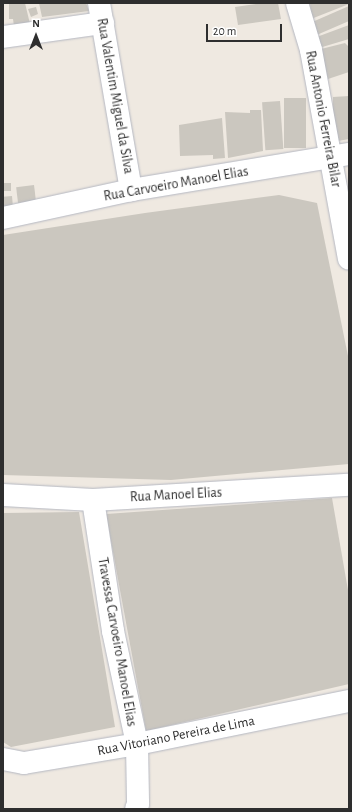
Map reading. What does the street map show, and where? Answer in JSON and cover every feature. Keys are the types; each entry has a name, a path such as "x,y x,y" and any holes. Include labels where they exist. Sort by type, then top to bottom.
{"street":[{"name":"Rua Antonio Ferreira Bilar","path":"297,3 340,156 349,259"},
{"path":"3,37 101,13"},
{"name":"Rua Valentim Miguel da Silva","path":"101,13 131,190"},
{"name":"Rua Carvoeiro Manoel Elias","path":"3,218 131,190 340,156"},
{"name":"Rua Manoel Elias","path":"3,494 93,500 349,485"},
{"name":"Travessa Carvoeiro Manoel Elias","path":"93,500 113,631 137,744 138,804 136,809"},
{"name":"Rua Vitoriano Pereira de Lima","path":"3,759 24,763 137,744 349,701"}],"building":[{"path":"9,3 25,3 30,24 14,26 13,19 9,19"},
{"path":"39,3 86,3 89,11 42,17"},
{"path":"263,3 278,3 281,19 238,25 235,7"},
{"path":"310,3 349,3 349,4 311,19"},
{"path":"349,6 349,21 312,37 310,23"},
{"path":"36,7 38,14 31,17 28,9"},
{"path":"349,25 349,39 319,48 314,38"},
{"path":"345,43 349,47 349,72 328,79 321,49"},
{"path":"349,96 349,139 338,141 338,134 333,134 333,97"},
{"path":"284,98 306,98 306,148 284,148"},
{"path":"280,101 283,149 265,150 262,102"},
{"path":"250,110 261,110 263,151 228,158 225,112 250,113"},
{"path":"222,118 225,158 213,159 213,155 180,156 179,125"},
{"path":"3,183 11,183 11,191 3,191"},
{"path":"34,185 36,201 18,203 16,187"},
{"path":"279,195 317,203 349,361 349,464 171,480 3,475 3,235 145,213"},
{"path":"12,196 13,207 4,208 3,197"},
{"path":"332,498 349,596 349,684 146,731 106,514"},
{"path":"79,512 115,727 11,747 3,742 3,513"}]}
